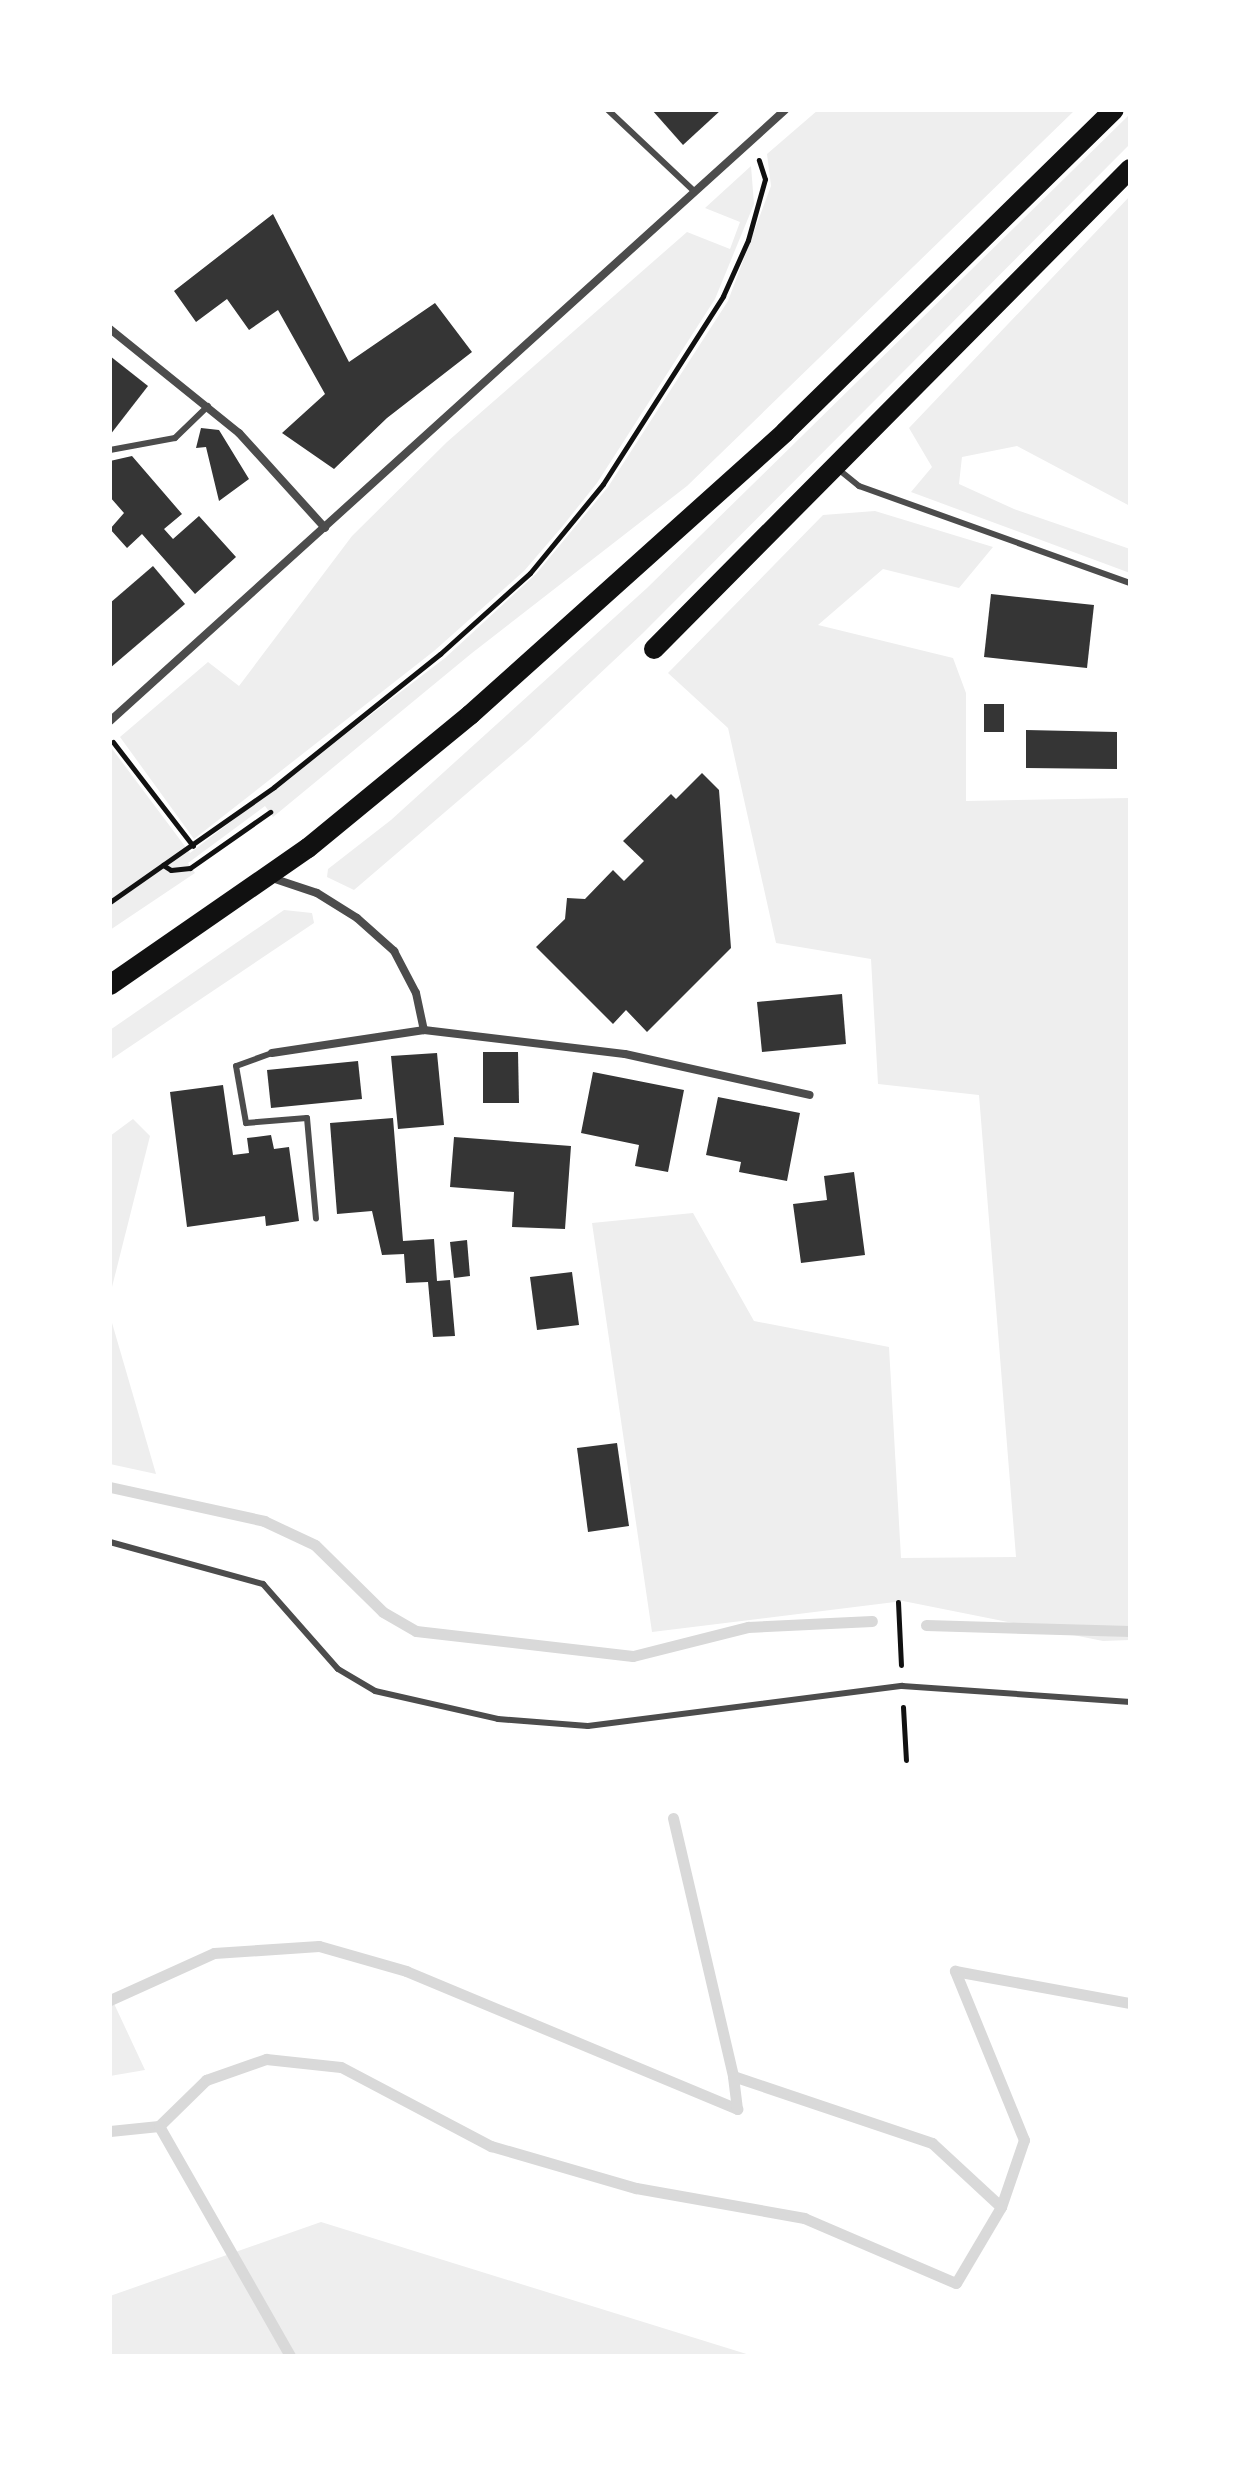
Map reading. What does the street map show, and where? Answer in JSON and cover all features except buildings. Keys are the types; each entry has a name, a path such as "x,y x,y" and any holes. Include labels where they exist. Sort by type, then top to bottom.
{"main road":[{"path":"110,985 267,876 458,725 629,576 785,432 1114,110"},
{"path":"654,649 838,469 1130,169"}],"street":[{"path":"110,721 567,311 779,112"},
{"path":"110,329 208,406 325,528"},
{"path":"267,876 317,893 357,918 394,951 416,993 424,1030"},
{"path":"272,1053 424,1030 625,1054 810,1095"}],"lane":[{"path":"608,110 693,190"},
{"path":"110,450 175,438 208,406"},
{"path":"838,469 859,486 1130,583"},
{"path":"272,1053 236,1066 246,1123 307,1118 316,1219"},
{"path":"110,1542 263,1584 338,1669 375,1691 498,1719 588,1726 902,1686 1130,1702"}],"path":[{"path":"110,902 274,787 440,654 530,573 603,484 723,296 748,240 765,179 747,143"},
{"path":"110,738 193,846"},
{"path":"163,865 171,870 190,868 270,812"}],"shaded area":[{"path":"818,110 1075,110 687,486 472,653 273,817 265,806 188,863 195,873 110,930 110,746 190,853 445,658 536,574 608,487 728,301 771,186 767,154"},
{"path":"1130,114 1130,144 643,633 528,741 354,890 327,877 328,869 391,820 647,588"},
{"path":"751,166 754,204 715,299 597,483 561,528 524,571 434,651 194,839 120,737 208,662 239,686 352,536 447,442 687,232 730,249 740,222 705,208"},
{"path":"1130,196 1130,506 1017,446 962,457 959,484 1014,509 1130,549 1130,573 911,492 932,467 909,428"},
{"path":"875,511 993,547 959,588 883,569 818,625 953,658 966,693 966,801 1130,798 1130,1640 1103,1641 903,1601 652,1632 592,1223 693,1213 754,1321 889,1347 901,1558 1016,1557 979,1095 878,1084 871,959 776,943 728,728 668,673 823,515"},
{"path":"284,910 312,913 314,923 110,1060 110,1030"},
{"path":"133,1119 150,1136 110,1295 110,1136"},
{"path":"110,1316 156,1474 110,1464"},
{"path":"110,1995 145,2070 110,2076"},
{"path":"321,2222 753,2356 110,2356 110,2296"}],"waterway":[{"path":"110,1487 264,1521 315,1545 383,1612 416,1631 633,1656 748,1627 872,1621"},
{"path":"926,1625 1130,1631"},
{"path":"673,1818 733,2076 932,2143 1001,2207"},
{"path":"110,2000 214,1953 319,1946 406,1971 737,2109 733,2076"},
{"path":"110,2131 159,2126 206,2080 266,2059 341,2067 491,2146 636,2188 804,2218 956,2283 1001,2207 1024,2140 955,1971 1130,2003"},
{"path":"159,2126 290,2356"}]}
